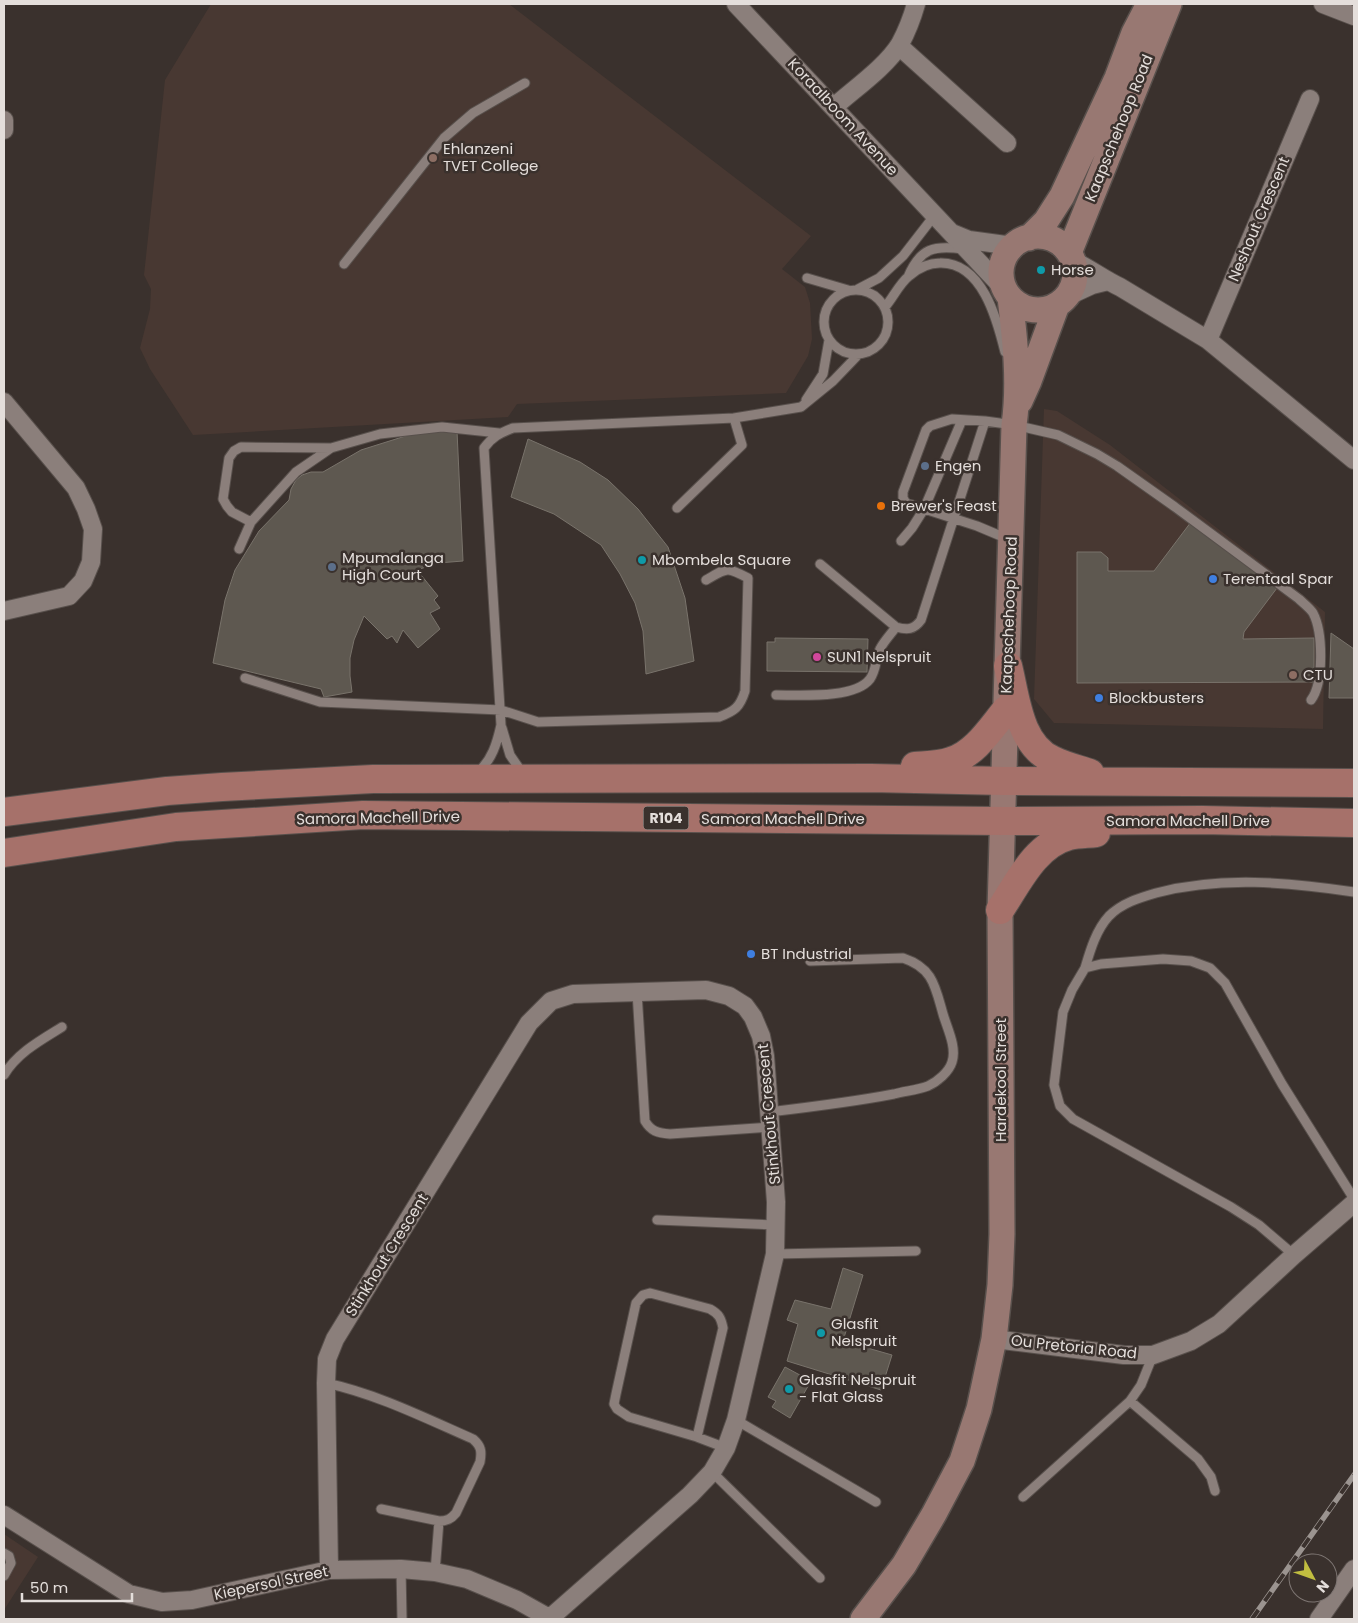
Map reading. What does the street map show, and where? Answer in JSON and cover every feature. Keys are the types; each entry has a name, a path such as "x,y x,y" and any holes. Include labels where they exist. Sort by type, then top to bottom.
{"main road":[{"name":"Kaapschehoop Road","path":"1021,242 1046,221 1062,196 1117,78 1134,33 1149,4"},
{"name":"Kaapschehoop Road","path":"1071,256 1169,4"},
{"path":"1041,237 1052,239 1061,245 1071,256 1075,275 1070,291 1061,301 1047,309 1027,309 1018,304 1008,294 1002,280 1002,268 1006,256 1021,242 1041,237"},
{"name":"Kaapschehoop Road","path":"1002,821 1015,410 1015,339 1008,294"},
{"path":"1015,410 1029,381 1061,301"},
{"path":"1008,666 1024,730 1032,744 1052,760 1120,781"},
{"path":"762,779 950,762 974,747 1006,710"},
{"path":"4,812 222,787 373,779 871,778 1004,781 1354,783"},
{"name":"Samora Machell Drive","path":"4,852 176,827 363,815 1002,821 1202,820 1348,823"},
{"path":"1000,910 1032,861 1051,844 1068,836 1202,820"},
{"name":"Hardekool Street","path":"994,1339 1000,1284 1002,1234 1000,910 1002,821"},
{"name":"Ou Pretoria Road","path":"863,1619 904,1565 962,1461 979,1409 994,1339"}],"street":[{"name":"Koraalboom Avenue","path":"736,4 1008,294"},
{"path":"834,107 886,62 899,46 916,4"},
{"path":"1323,4 1354,16"},
{"path":"899,46 1007,143"},
{"name":"Neshout Crescent","path":"1208,340 1310,99"},
{"path":"4,120 4,130"},
{"path":"949,231 969,240 1021,242"},
{"path":"1071,256 1108,281 1208,340 1354,459"},
{"path":"1061,301 1092,285 1108,281"},
{"path":"4,402 76,488 93,529 91,562 82,581 69,596 4,611"},
{"name":"Stinkhout Crescent","path":"329,1570 327,1359 335,1340 529,1023 551,1001 572,994 706,990 729,996 745,1006 753,1017 761,1036 765,1056 776,1202 774,1254 736,1420 726,1448 712,1472 690,1495 551,1619"},
{"name":"Ou Pretoria Road","path":"994,1339 1124,1354 1153,1355 1191,1341 1219,1324 1354,1203"},
{"name":"Kiepersol Street","path":"4,1515 129,1594 162,1602 192,1600 329,1570 401,1569 435,1572 467,1579 517,1600 551,1619"},
{"path":"1319,1619 1354,1569"}],"lane":[{"path":"1117,78 1125,31"},
{"path":"344,264 444,138 473,113 525,83"},
{"path":"858,289 879,278 903,256 934,216"},
{"path":"885,307 908,277 917,261 927,251 937,247 966,249"},
{"path":"908,277 922,267 934,263 948,262 960,267 973,276 994,314 1015,410 1058,436 1097,454 1175,507 1299,599 1312,612 1320,633 1319,682 1316,694 1311,700"},
{"path":"807,278 848,290"},
{"path":"858,289 874,295 885,307 888,315 886,333 882,341 876,348 868,352 859,354 842,352 835,347 825,333 824,324 827,308 832,300 848,290 858,289"},
{"path":"801,406 823,374 829,340"},
{"path":"473,778 483,768 498,742 501,725 484,448 490,439 512,428 734,418 801,406 833,381 859,354"},
{"path":"1011,540 954,518 906,503 902,492 926,430 930,426 952,420 985,420 1015,410"},
{"path":"677,508 742,445 734,418"},
{"path":"901,541 924,509 962,420"},
{"path":"820,564 896,627 906,630 912,628 921,620 985,420"},
{"path":"251,522 232,512 223,499 229,458 234,451 241,447 331,448 380,434 442,426 499,433"},
{"path":"239,549 251,522 296,472 331,448"},
{"path":"245,678 320,702 501,710 538,722 719,717 732,712 742,701 745,690 748,578 733,570 725,569 706,580"},
{"path":"776,695 834,694 852,690 864,684 872,674 881,647 896,627"},
{"path":"501,725 510,755 526,778"},
{"path":"1294,1255 1252,1220 1231,1207 1073,1120 1060,1106 1054,1085 1063,1012 1084,968 1091,948 1108,917 1124,904 1138,898 1178,887 1234,882 1320,886 1354,892"},
{"path":"637,992 645,1120 650,1129 660,1134 770,1120 875,1098 926,1087 936,1082 945,1073 952,1062 953,1049 934,981 926,971 915,962 903,958 810,961"},
{"path":"1084,968 1101,964 1163,959 1191,961 1210,968 1225,983 1282,1084 1354,1198"},
{"path":"4,1075 9,1067 30,1047 62,1027"},
{"path":"657,1220 776,1224"},
{"path":"774,1254 916,1250"},
{"path":"697,1437 723,1328 722,1320 710,1308 650,1293 642,1296 636,1303 614,1404 617,1409 629,1417 697,1437 726,1448"},
{"path":"1023,1497 1130,1401 1153,1355"},
{"path":"326,1383 349,1388 375,1397 473,1438 479,1445 482,1453 480,1462 456,1513 446,1521 381,1509"},
{"path":"1130,1401 1198,1459 1211,1477 1215,1491"},
{"path":"736,1420 876,1502"},
{"path":"712,1472 820,1578"},
{"path":"435,1572 439,1521"},
{"path":"4,1553 9,1556 11,1563 4,1576"},
{"path":"401,1569 402,1619"}],"shaded area":[{"name":"Ehlanzeni TVET College","path":"211,4 509,4 811,236 782,269 805,287 810,303 812,339 808,356 786,393 517,404 508,417 193,435 150,369 140,348 150,309 151,289 144,275 165,80"},
{"path":"1044,409 1057,411 1110,445 1325,612 1323,729 1054,723 1034,699"},
{"path":"4,1534 38,1557 4,1610"}],"building":[{"name":"Mpumalanga High Court","path":"457,431 463,561 438,563 417,570 438,596 434,600 440,608 430,613 440,629 418,648 403,630 397,643 392,636 387,639 364,616 354,640 350,658 352,692 324,697 321,689 213,663 225,600 235,570 259,531 289,500 291,489 296,480 302,475 311,472 323,472 361,450 415,433"},
{"name":"Mbombela Square","path":"528,439 580,462 608,480 638,509 668,547 685,598 694,661 646,674 643,631 635,603 620,574 601,545 554,514 511,497"},
{"path":"1191,522 1277,588 1244,632 1243,639 1314,638 1314,682 1077,683 1077,552 1101,552 1108,558 1108,571 1154,571"},
{"path":"1331,633 1354,649 1354,698 1329,698"},
{"name":"SUN1 Nelspruit","path":"775,638 868,639 867,672 767,671 767,642 775,642"},
{"name":"Glasfit Nelspruit","path":"843,1268 863,1275 843,1341 892,1355 881,1390 787,1361 798,1324 787,1320 795,1300 831,1309"},
{"name":"Glasfit Nelspruit - Flat Glass","path":"785,1367 811,1381 790,1418 772,1407 776,1401 768,1397"}],"railway":[{"path":"1252,1619 1354,1475"}],"place":[{"name":"Ehlanzeni TVET College","path":"433,158"},
{"name":"Horse","path":"1041,270"},
{"name":"Engen","path":"925,466"},
{"name":"Brewer's Feast","path":"881,506"},
{"name":"Mbombela Square","path":"642,560"},
{"name":"Mpumalanga High Court","path":"332,567"},
{"name":"Terentaal Spar","path":"1213,579"},
{"name":"SUN1 Nelspruit","path":"817,657"},
{"name":"CTU","path":"1293,675"},
{"name":"Blockbusters","path":"1099,698"},
{"name":"BT Industrial","path":"751,954"},
{"name":"Glasfit Nelspruit","path":"821,1333"},
{"name":"Glasfit Nelspruit - Flat Glass","path":"789,1389"}]}
